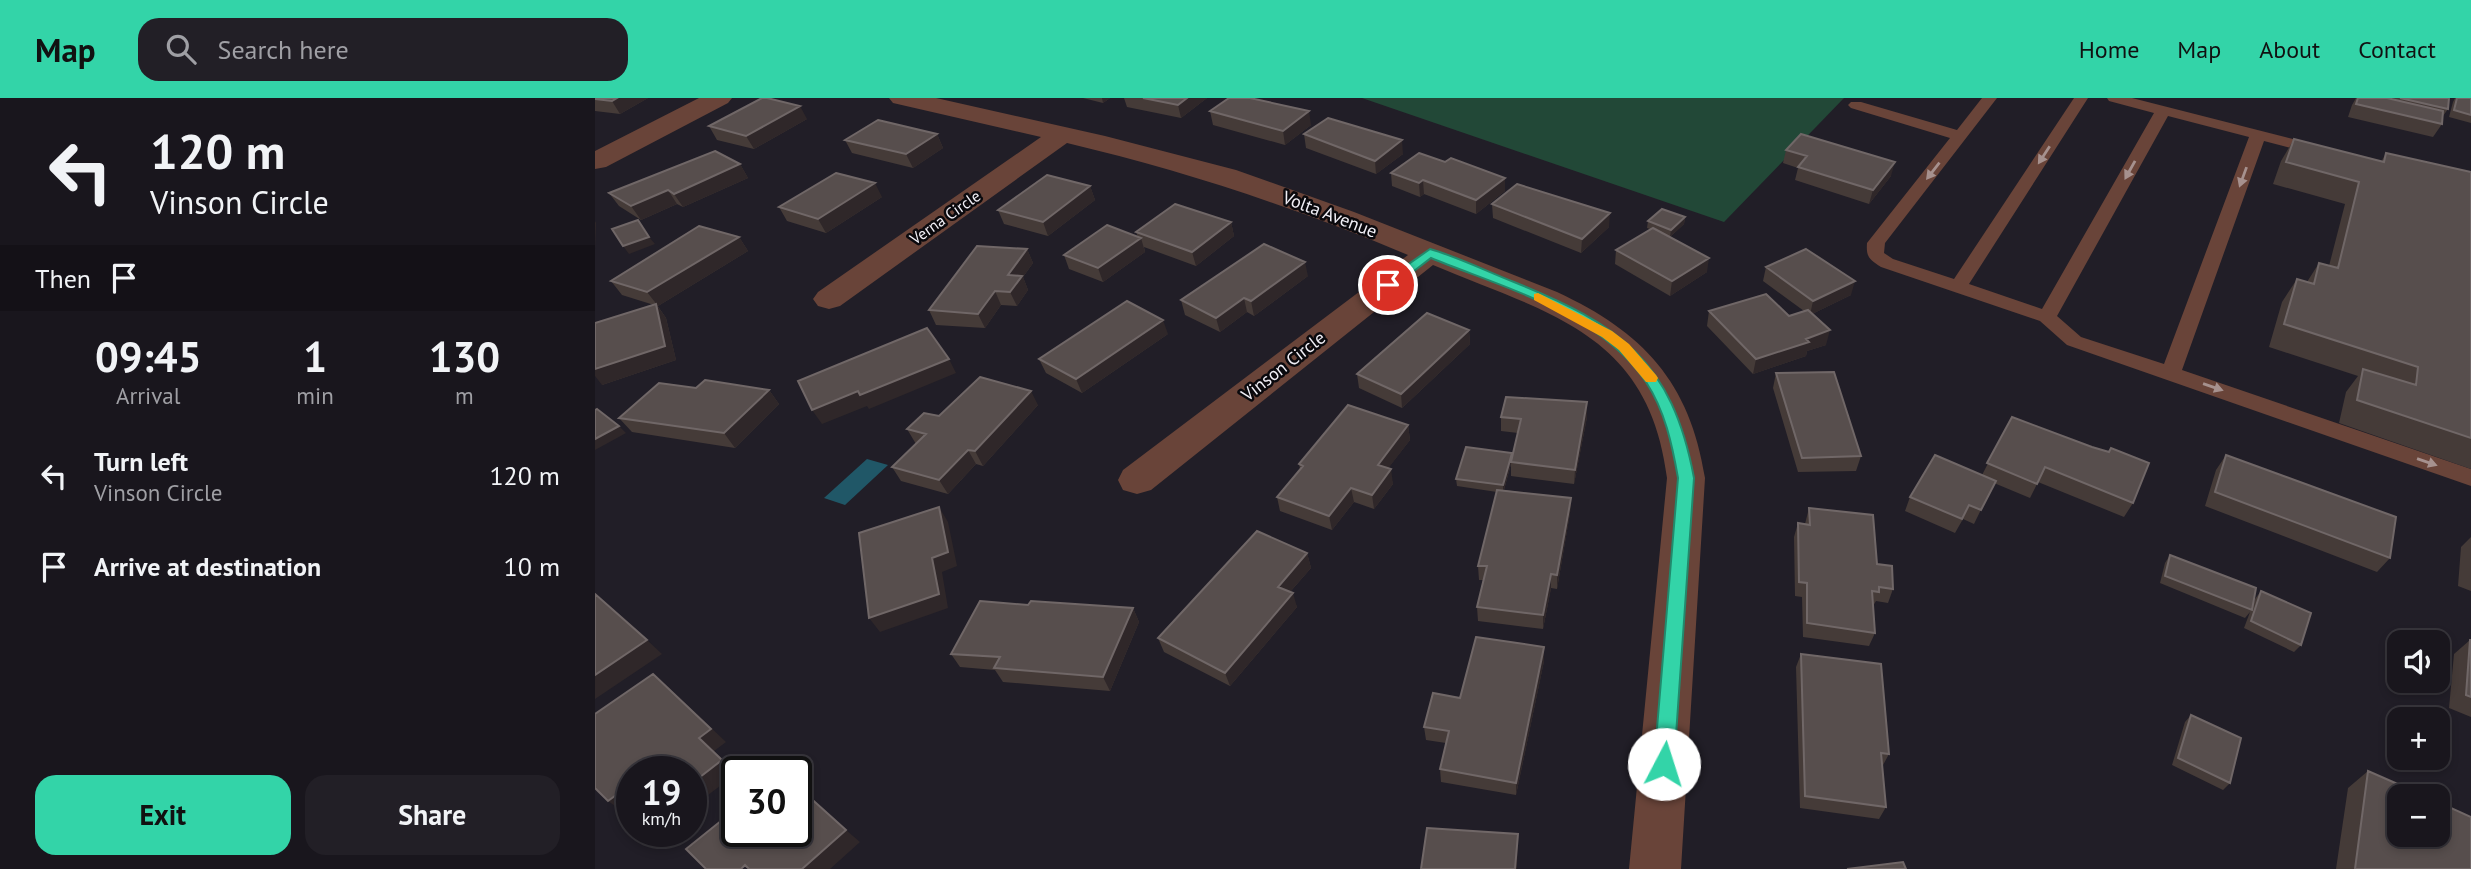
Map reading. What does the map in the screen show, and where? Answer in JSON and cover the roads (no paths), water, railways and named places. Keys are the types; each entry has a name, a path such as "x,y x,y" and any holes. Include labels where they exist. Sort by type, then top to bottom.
{"street":[{"path":"596,161 719,98"},
{"name":"Volta Avenue","path":"902,98 1235,179 1312,205 1542,298 1607,334 1624,347 1650,378 1672,418 1684,457 1686,500 1655,869"},
{"name":"Verna Circle","path":"829,299 1061,135"},
{"name":"Vinson Circle","path":"1137,480 1430,253"}],"lane":[{"path":"1958,287 2081,98"},
{"path":"2114,98 2338,155"},
{"path":"1983,99 1961,136 1874,248 1875,255 1887,263 2047,317 2074,341 2471,478"},
{"path":"1856,105 1961,136"},
{"path":"2047,317 2163,111"},
{"path":"2171,373 2258,135"}],"water":[{"path":"867,459 888,465 845,505 824,498"}]}
